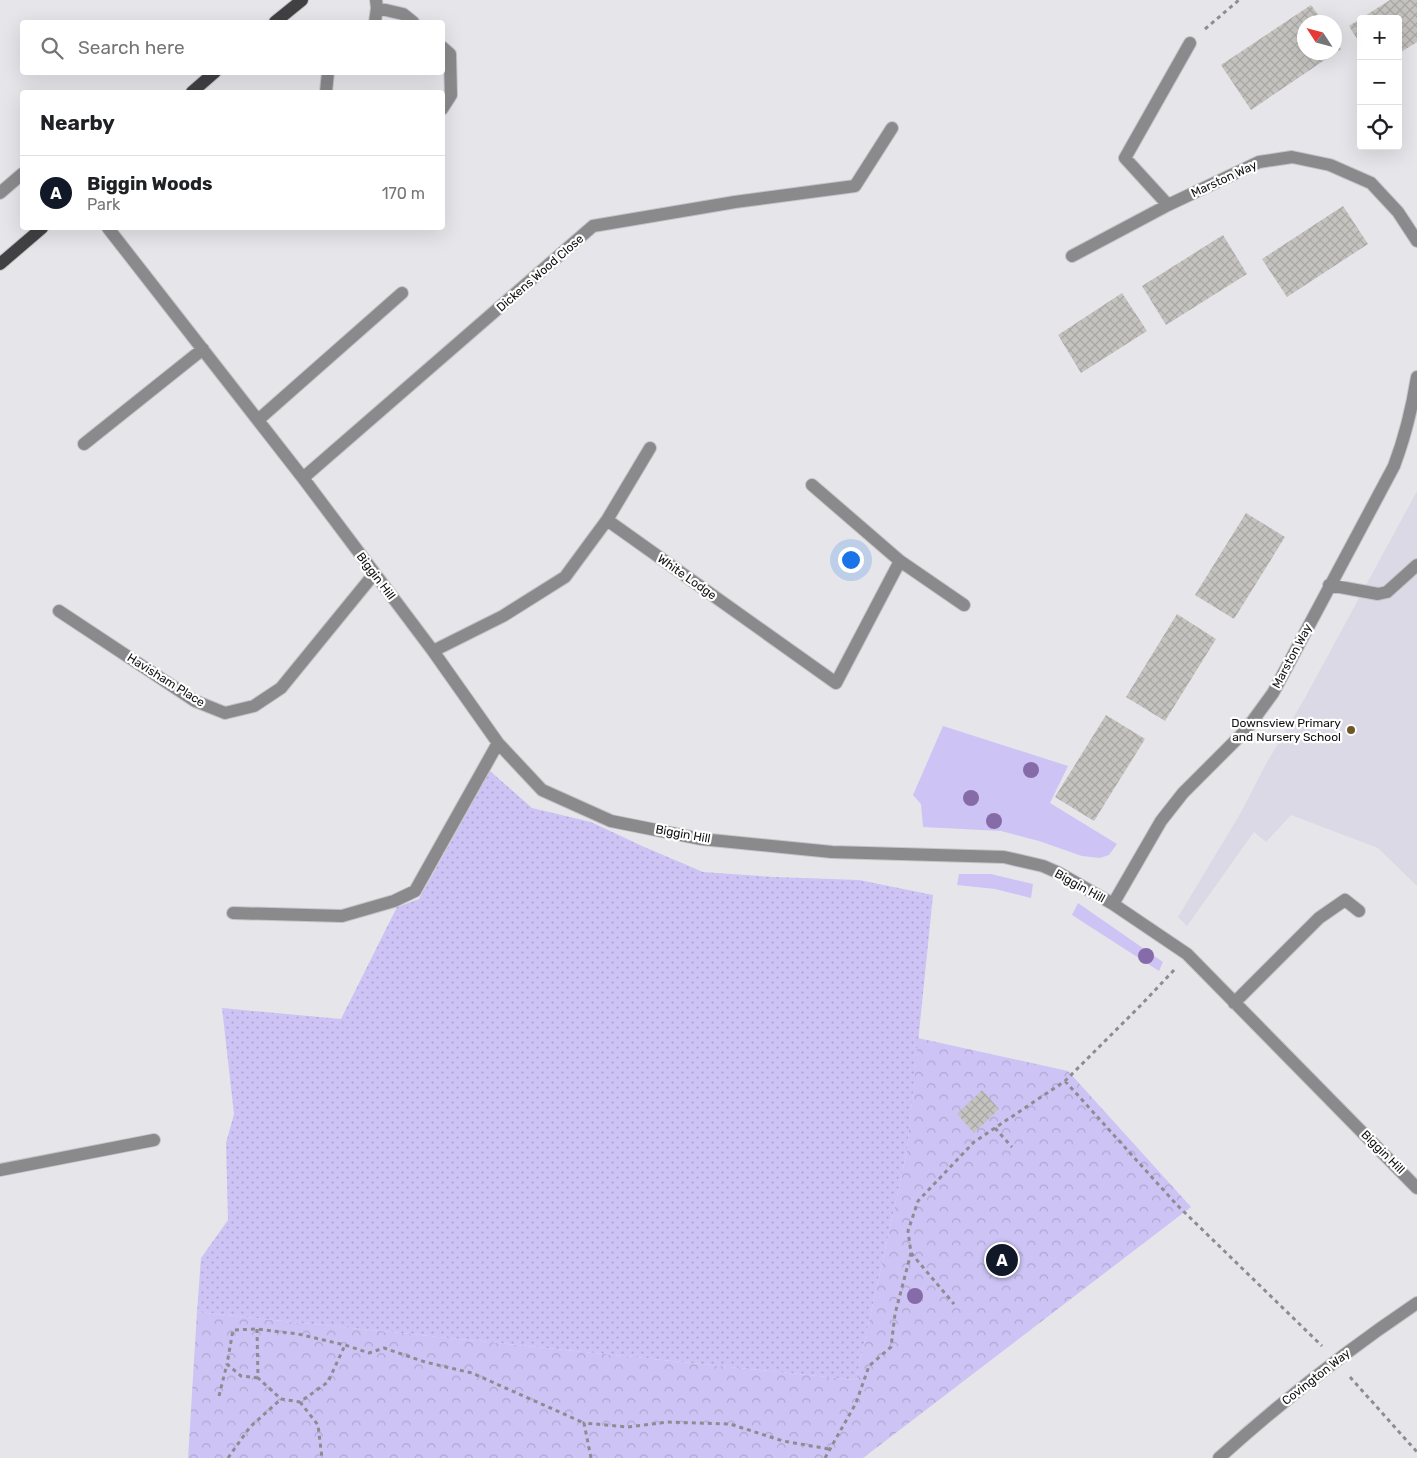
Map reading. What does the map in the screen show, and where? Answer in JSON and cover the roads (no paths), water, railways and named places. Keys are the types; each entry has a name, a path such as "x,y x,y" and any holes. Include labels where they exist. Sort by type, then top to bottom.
{"main road":[{"path":"278,20 302,0"},
{"path":"194,90 212,75"},
{"path":"0,264 40,230"}],"street":[{"path":"375,20 377,4 403,14 410,20"},
{"path":"1168,205 1125,158 1190,43"},
{"path":"445,50 450,54 450,96 445,104"},
{"path":"326,90 328,75"},
{"name":"Dickens Wood Close","path":"303,478 593,226 735,202 856,186 892,128"},
{"name":"Marston Way","path":"1072,256 1168,205 1259,162 1292,157 1330,165 1371,183 1398,212 1417,241"},
{"path":"0,193 20,176"},
{"name":"Biggin Hill","path":"110,230 303,478 433,651 498,743 542,790 611,821 701,839 832,852 1004,857 1051,870 1113,904 1187,954 1417,1188"},
{"path":"258,420 402,293"},
{"path":"84,444 203,349"},
{"name":"Marston Way","path":"1113,904 1161,820 1183,793 1246,730 1273,693 1394,466 1413,406 1417,377"},
{"path":"433,651 503,616 565,577 607,520 650,448"},
{"path":"812,485 900,561 964,605"},
{"name":"White Lodge","path":"607,520 836,683 900,561"},
{"path":"1329,585 1378,594 1387,592 1417,565"},
{"name":"Havisham Place","path":"59,611 195,701 225,713 254,706 281,688 374,574"},
{"path":"233,913 342,916 394,901 415,891 498,743"},
{"path":"1234,1003 1319,918 1345,900 1359,911"},
{"path":"0,1170 154,1140"},
{"name":"Covington Way","path":"1219,1458 1254,1426 1336,1360 1417,1303"}],"place":[{"name":"Downsview Primary and Nursery School","path":"1351,730"},
{"name":"Biggin Woods","path":"1002,1260"}]}
